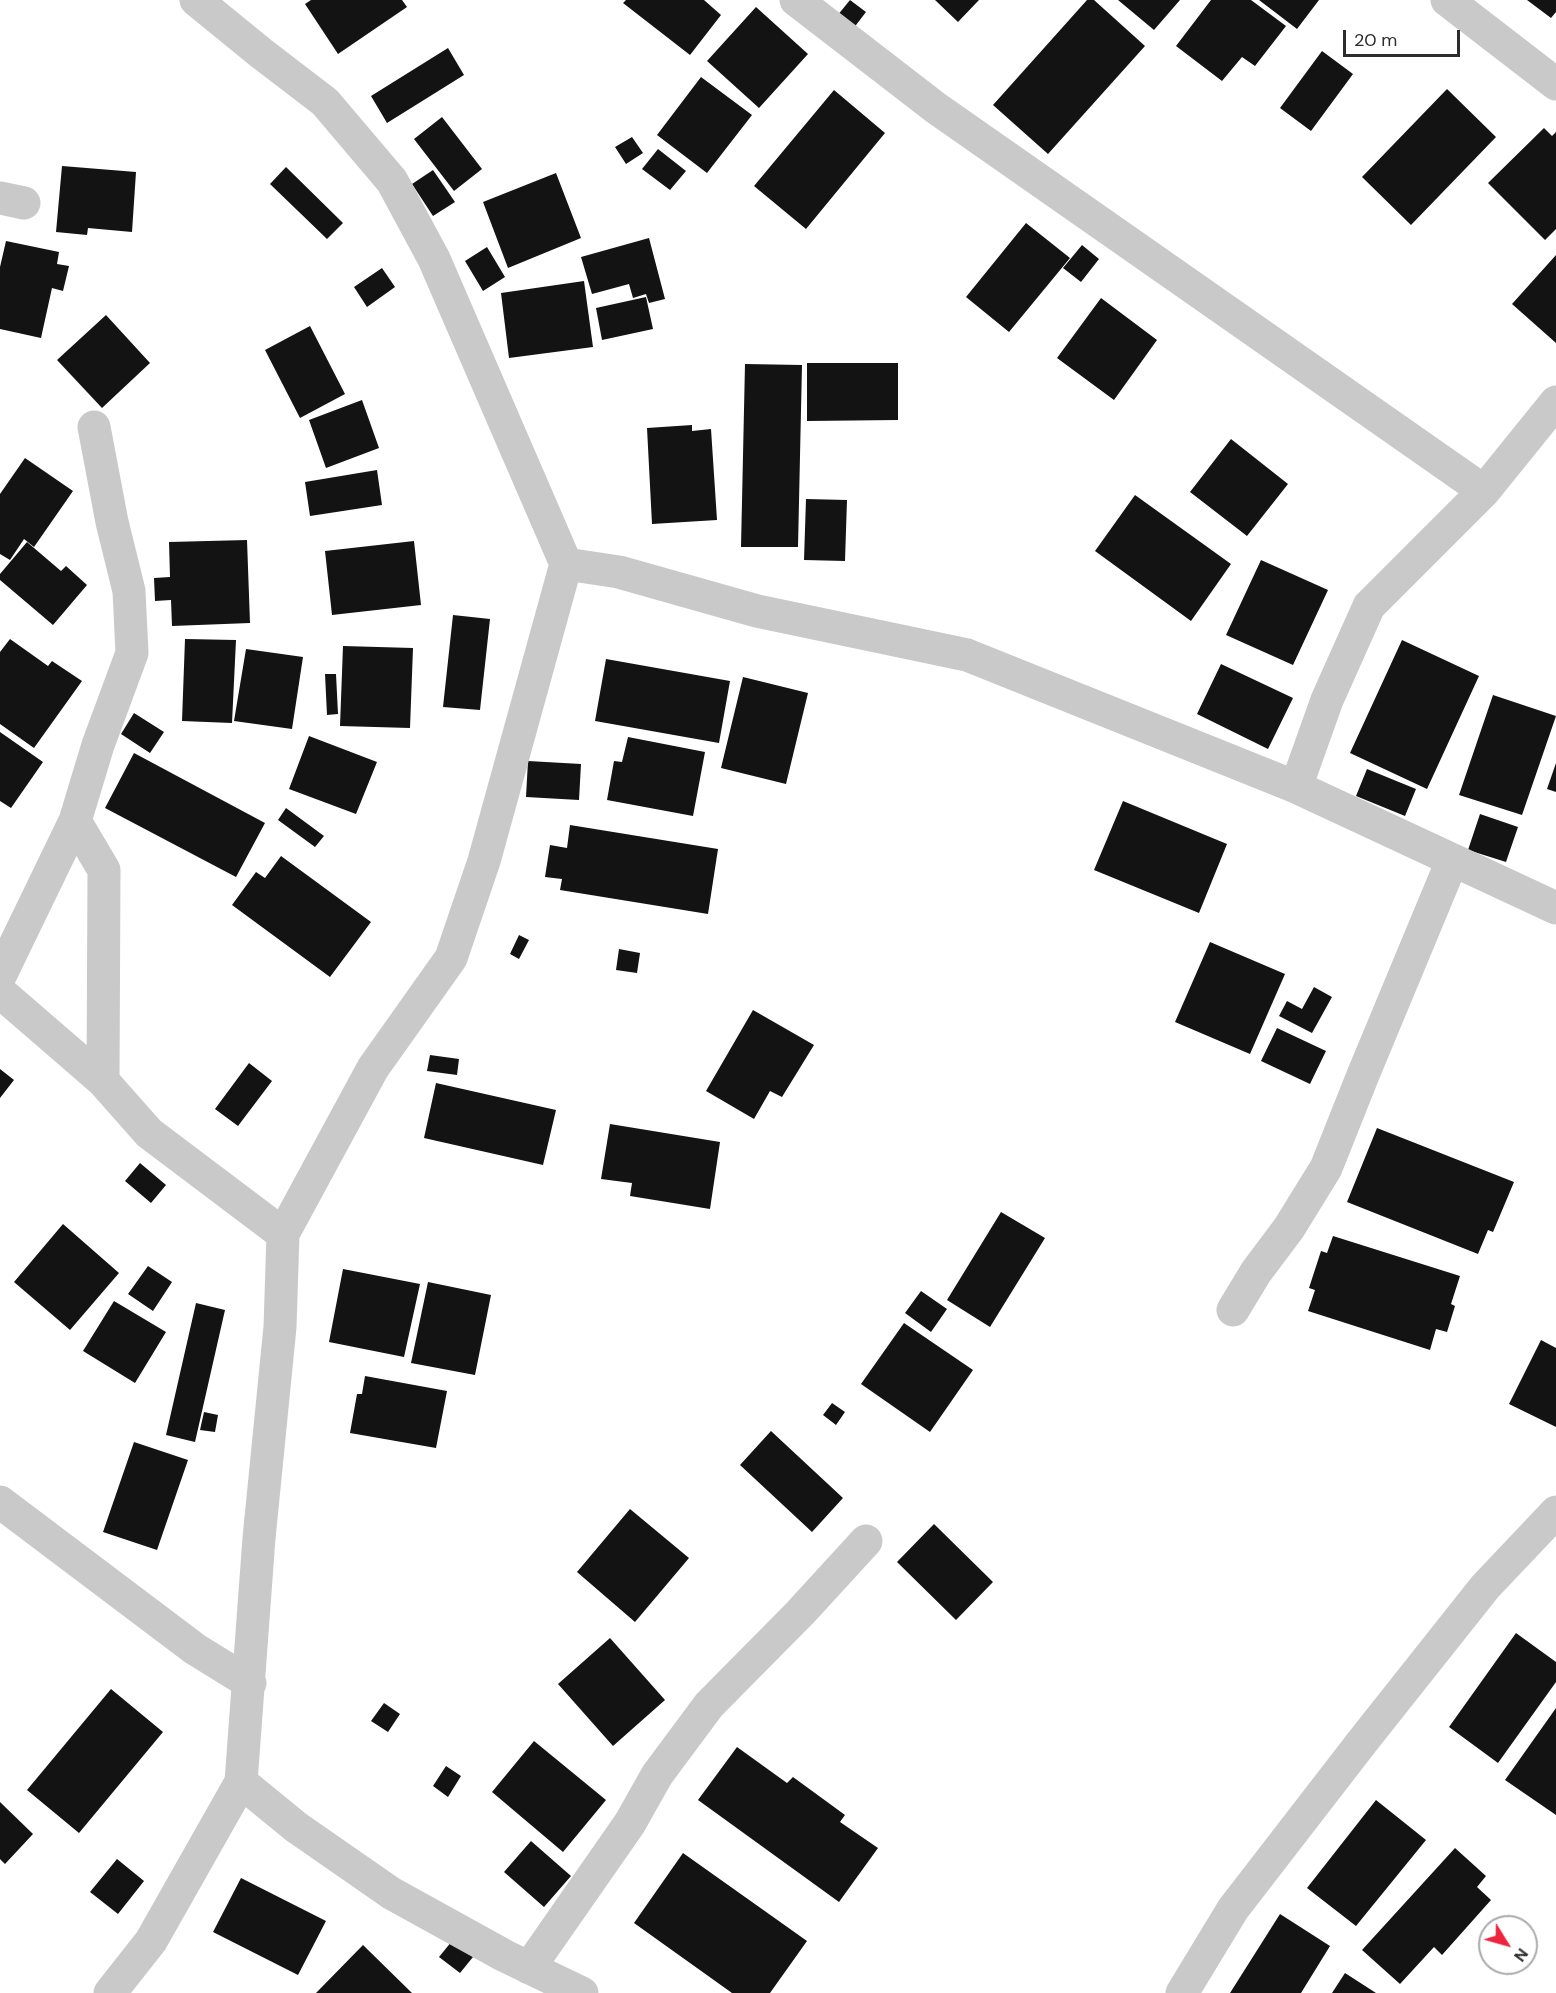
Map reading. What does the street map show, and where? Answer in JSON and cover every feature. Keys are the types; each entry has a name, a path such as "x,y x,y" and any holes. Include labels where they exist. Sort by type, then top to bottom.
{"street":[{"path":"110,1993 151,1941 241,1782 259,1538 280,1327 283,1234 373,1068 452,958 484,861 566,564 434,260 392,181 325,102 196,0"},
{"path":"796,0 946,115 1484,491"},
{"path":"1447,0 1556,84"},
{"path":"1296,787 1327,700 1369,606 1484,491 1556,402"},
{"path":"0,975 75,821 98,745 132,653 129,591 112,522 94,427"},
{"path":"566,564 619,572 757,611 967,655 1296,787 1556,908"},
{"path":"75,821 104,870 104,1081"},
{"path":"1233,1310 1256,1272 1289,1228 1326,1168 1452,861"},
{"path":"0,992 104,1081 149,1133 283,1234"},
{"path":"0,1503 195,1649 250,1683"},
{"path":"1182,1993 1233,1909 1355,1751 1485,1587 1556,1512"},
{"path":"529,1968 630,1823 657,1775 710,1705 866,1541"},
{"path":"241,1782 296,1827 391,1893 529,1968 582,1993"}],"building":[{"path":"311,0 402,0 407,7 338,54 305,4"},
{"path":"626,0 704,0 721,15 690,55 623,3"},
{"path":"850,0 866,12 853,29 837,16"},
{"path":"935,0 979,0 958,22"},
{"path":"1087,0 1094,0 1145,46 1048,154 993,105"},
{"path":"1118,0 1180,0 1154,30"},
{"path":"1211,0 1251,0 1286,26 1255,66 1242,57 1222,81 1176,46"},
{"path":"1259,0 1319,0 1297,29"},
{"path":"1527,0 1556,0 1556,12 1551,18"},
{"path":"756,7 808,54 759,108 707,61"},
{"path":"448,48 464,75 387,123 371,96"},
{"path":"1322,51 1353,74 1311,131 1280,108"},
{"path":"701,77 752,115 707,173 657,135"},
{"path":"1447,89 1496,137 1411,225 1362,177"},
{"path":"834,90 885,133 806,229 754,186"},
{"path":"442,117 482,169 454,191 414,139"},
{"path":"1544,128 1552,136 1556,132 1556,229 1545,240 1488,183"},
{"path":"632,137 643,153 626,164 615,147"},
{"path":"658,149 686,171 670,190 642,169"},
{"path":"62,166 136,172 132,232 88,228 87,235 56,232"},
{"path":"286,167 343,223 327,239 270,184"},
{"path":"433,170 455,202 433,216 412,184"},
{"path":"556,173 581,238 508,268 483,202"},
{"path":"1026,223 1070,258 1009,332 966,297"},
{"path":"649,238 665,299 649,303 646,294 633,298 629,284 592,294 581,257"},
{"path":"6,241 59,252 57,264 69,266 63,291 52,288 41,338 0,329 0,267"},
{"path":"1082,245 1099,259 1081,282 1063,268"},
{"path":"487,247 505,277 483,291 465,261"},
{"path":"1556,255 1556,343 1512,304"},
{"path":"382,268 395,287 367,307 354,287"},
{"path":"584,281 593,347 509,358 501,293"},
{"path":"646,297 653,329 602,340 596,308"},
{"path":"1101,298 1157,340 1114,400 1057,358"},
{"path":"106,315 150,363 102,408 57,360"},
{"path":"310,326 345,394 300,418 265,350"},
{"path":"807,363 898,363 898,420 807,421"},
{"path":"745,364 802,365 798,547 741,547"},
{"path":"362,400 379,448 326,468 309,420"},
{"path":"692,425 692,431 711,429 717,520 652,524 647,428"},
{"path":"1231,439 1288,484 1247,536 1190,492"},
{"path":"25,458 73,491 34,547 24,539 10,560 0,554 0,494"},
{"path":"377,470 382,505 310,516 305,482"},
{"path":"1135,495 1231,564 1191,621 1095,551"},
{"path":"806,499 847,500 845,561 804,560"},
{"path":"247,540 250,623 172,626 171,600 155,601 154,578 170,577 169,542"},
{"path":"414,541 421,605 332,615 325,551"},
{"path":"27,542 61,571 66,566 87,585 53,625 0,580 0,574"},
{"path":"1261,560 1328,590 1293,665 1226,635"},
{"path":"453,615 490,619 480,710 443,707"},
{"path":"10,639 48,666 52,661 82,681 34,748 0,724 0,652"},
{"path":"185,639 236,640 232,723 182,721"},
{"path":"1402,640 1479,676 1427,789 1350,753"},
{"path":"343,646 413,648 410,728 340,726"},
{"path":"246,649 303,657 292,729 234,721"},
{"path":"606,659 730,681 719,743 595,721"},
{"path":"1221,664 1293,698 1268,749 1197,714"},
{"path":"325,674 336,674 338,714 327,715"},
{"path":"743,677 808,693 786,784 721,768"},
{"path":"1493,695 1556,716 1522,815 1459,795"},
{"path":"134,713 164,732 150,753 121,734"},
{"path":"0,732 43,762 11,808 0,801"},
{"path":"309,736 377,762 356,814 289,789"},
{"path":"628,737 705,752 693,816 607,800 614,761 622,762"},
{"path":"134,753 265,823 236,877 105,808"},
{"path":"528,761 581,764 579,800 526,797"},
{"path":"1556,763 1556,792 1547,789"},
{"path":"1367,769 1416,789 1405,816 1356,796"},
{"path":"1123,801 1227,844 1199,913 1094,870"},
{"path":"286,808 324,836 315,847 278,820"},
{"path":"1480,814 1518,827 1506,862 1468,850"},
{"path":"570,825 718,849 708,914 560,890 562,879 545,877 550,845 567,848"},
{"path":"281,856 371,922 330,977 232,905 256,872 265,878"},
{"path":"519,935 529,940 519,959 510,954"},
{"path":"1210,942 1285,974 1250,1054 1175,1022"},
{"path":"619,949 640,953 637,973 616,970"},
{"path":"1314,987 1332,997 1312,1033 1279,1016 1287,1001 1302,1009"},
{"path":"753,1010 814,1045 782,1097 770,1091 754,1119 706,1091"},
{"path":"1277,1028 1326,1051 1310,1084 1261,1061"},
{"path":"430,1055 459,1059 457,1075 427,1071"},
{"path":"249,1063 272,1081 238,1126 215,1109"},
{"path":"0,1069 14,1080 0,1098"},
{"path":"436,1083 556,1110 543,1165 424,1138"},
{"path":"610,1124 720,1142 710,1209 630,1196 632,1183 601,1179"},
{"path":"1377,1128 1514,1182 1493,1232 1488,1230 1478,1254 1347,1202"},
{"path":"140,1163 166,1185 151,1203 125,1181"},
{"path":"1001,1212 1045,1238 990,1327 947,1300"},
{"path":"63,1224 119,1273 70,1330 14,1282"},
{"path":"1333,1236 1460,1276 1451,1304 1455,1306 1447,1332 1436,1329 1430,1350 1308,1311 1315,1290 1309,1288 1321,1251 1327,1253"},
{"path":"148,1266 172,1282 153,1311 128,1294"},
{"path":"343,1269 420,1284 404,1357 329,1342"},
{"path":"428,1282 491,1295 475,1375 411,1363"},
{"path":"921,1291 947,1309 931,1332 905,1313"},
{"path":"114,1301 166,1332 135,1383 83,1351"},
{"path":"196,1303 225,1310 195,1442 166,1435"},
{"path":"904,1323 973,1370 930,1432 861,1384"},
{"path":"1541,1340 1556,1348 1556,1427 1509,1404"},
{"path":"365,1376 447,1391 436,1448 350,1433 357,1394 362,1394"},
{"path":"832,1403 845,1412 836,1425 823,1415"},
{"path":"204,1412 218,1415 215,1432 200,1430"},
{"path":"771,1431 843,1498 812,1532 740,1465"},
{"path":"134,1442 188,1460 157,1550 103,1532"},
{"path":"630,1509 689,1558 635,1622 577,1572"},
{"path":"934,1524 993,1582 956,1620 897,1562"},
{"path":"1516,1633 1556,1662 1556,1682 1498,1763 1449,1727"},
{"path":"610,1638 665,1700 613,1746 558,1684"},
{"path":"111,1689 163,1732 79,1833 27,1790"},
{"path":"384,1703 400,1714 388,1732 371,1721"},
{"path":"1556,1708 1556,1815 1505,1780"},
{"path":"534,1741 606,1800 563,1852 492,1792"},
{"path":"737,1747 787,1783 793,1777 845,1815 840,1822 878,1848 839,1902 698,1800"},
{"path":"446,1766 461,1776 448,1797 433,1786"},
{"path":"1376,1800 1426,1840 1356,1926 1307,1888"},
{"path":"0,1802 33,1834 5,1864 0,1859"},
{"path":"531,1841 571,1876 544,1907 504,1872"},
{"path":"1455,1848 1486,1876 1477,1887 1491,1900 1442,1955 1434,1947 1400,1984 1362,1950"},
{"path":"683,1853 807,1941 770,1993 732,1993 634,1923"},
{"path":"117,1859 144,1881 118,1914 90,1892"},
{"path":"241,1878 326,1921 298,1975 213,1932"},
{"path":"1280,1914 1330,1946 1301,1993 1230,1993"},
{"path":"452,1941 473,1957 460,1973 439,1957"},
{"path":"363,1945 412,1993 316,1993"},
{"path":"1345,1973 1376,1993 1332,1993"}]}
